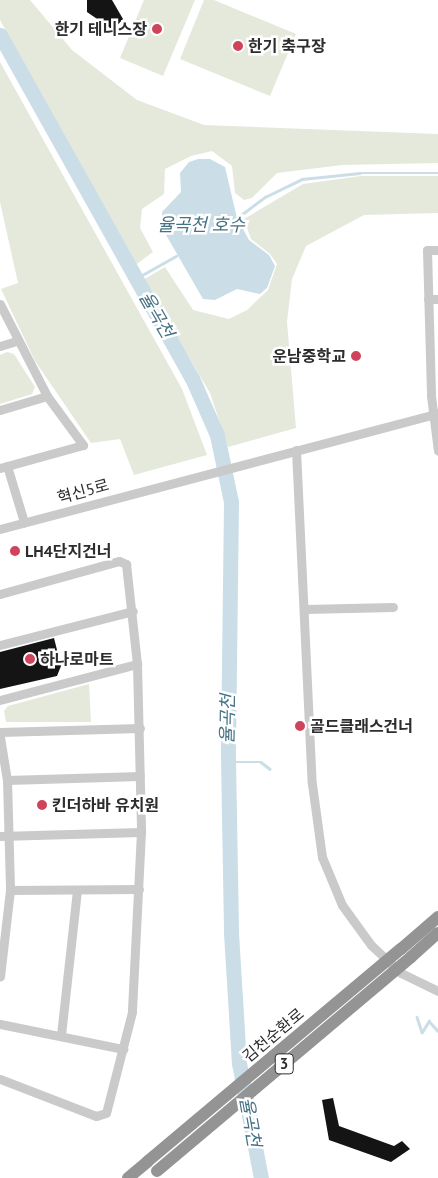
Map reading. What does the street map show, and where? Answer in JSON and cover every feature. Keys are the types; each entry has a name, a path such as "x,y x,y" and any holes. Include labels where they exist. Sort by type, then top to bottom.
{"highway":[{"name":"김천순환로","path":"153,1175 406,953 438,917"},
{"name":"김천순환로","path":"128,1178 406,953 438,933"}],"street":[{"path":"438,250 427,250 428,299 438,450"},
{"path":"428,299 438,299"},
{"path":"0,304 16,340 47,396 82,445 3,467 24,522"},
{"path":"0,346 16,340"},
{"path":"0,410 47,396"},
{"name":"혁신5로","path":"0,529 435,413"},
{"path":"296,450 314,811 328,877 342,905 371,945 401,973 438,991"},
{"path":"0,594 119,561 128,569 137,664 141,832 132,1012 103,1116 0,1079"},
{"path":"305,609 393,607"},
{"path":"0,645 133,611"},
{"path":"0,700 137,664"},
{"path":"0,732 140,728"},
{"path":"0,737 7,780 10,836 10,890 0,976"},
{"path":"7,780 140,776"},
{"path":"0,836 141,832"},
{"path":"10,890 139,889"},
{"path":"61,1035 77,890"},
{"path":"0,1024 123,1049"}],"shaded area":[{"path":"0,0 30,0 72,50 137,100 204,125 438,134 438,163 342,165 277,173 252,198 244,200 235,193 232,166 212,151 191,156 165,169 164,194 142,209 140,228 153,252 134,266 0,20"},
{"name":"한기 테니스장","path":"144,0 195,0 163,76 120,58"},
{"name":"한기 축구장","path":"204,0 214,0 296,34 270,96 180,59"},
{"path":"0,62 182,389 207,455 134,475 120,439 91,443 35,361 1,289 18,283 0,202"},
{"path":"361,176 438,176 438,213 364,215 306,246 292,279 287,322 296,428 228,447 210,393 143,280 165,267 193,310 229,319 247,310 268,290 277,264 270,254 251,239 244,219 303,184"},
{"path":"7,352 14,354 35,387 32,394 0,404 0,355"},
{"path":"89,684 91,722 6,722 4,711 8,706"}],"water":[{"name":"율곡천 호수","path":"198,159 210,159 225,167 237,218 249,240 269,255 275,266 267,288 260,294 237,289 215,300 203,299 162,228 162,212 181,192 180,173 189,162"}],"building":[{"path":"87,0 112,0 123,19 113,30 87,12"},
{"name":"하나로마트","path":"54,638 61,666 57,676 0,689 0,652"},
{"path":"333,1098 339,1126 394,1146 402,1141 410,1149 391,1162 329,1140 322,1100"}],"waterway":[{"name":"율곡천","path":"0,35 192,378 217,435 231,502 228,758 231,933 239,1063 261,1178"},
{"name":"율곡천","path":"237,218 265,197 302,179 360,173 438,173"},
{"name":"율곡천","path":"135,279 176,256"},
{"path":"228,762 261,762 270,769"},
{"path":"417,1017 422,1032 429,1021 438,1031"}],"place":[{"name":"한기 테니스장","path":"157,29"},
{"name":"한기 축구장","path":"238,46"},
{"name":"운남중학교","path":"356,356"},
{"name":"LH4단지건너","path":"15,551"},
{"name":"하나로마트","path":"30,659"},
{"name":"골드클래스건너","path":"300,726"},
{"name":"킨더하바 유치원","path":"42,805"}]}
